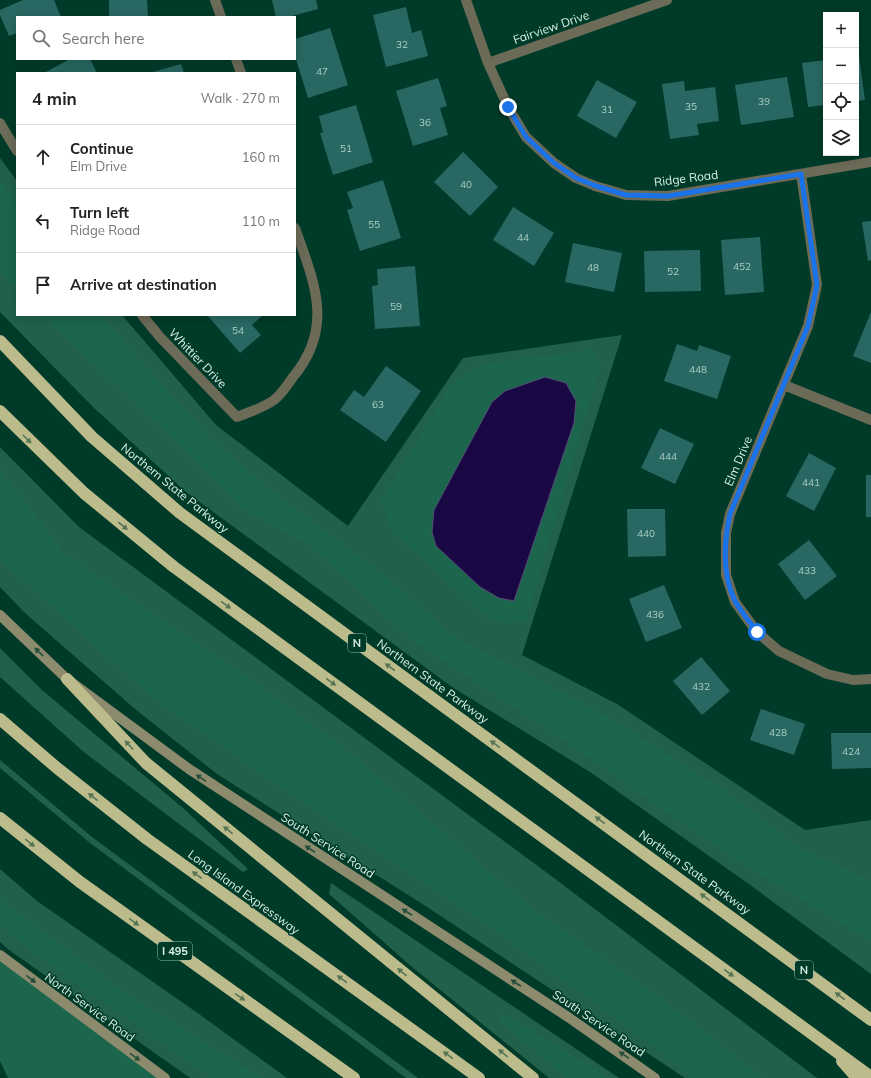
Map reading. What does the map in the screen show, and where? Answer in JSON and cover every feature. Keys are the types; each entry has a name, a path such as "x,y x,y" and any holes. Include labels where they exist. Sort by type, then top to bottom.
{"highway":[{"name":"Northern State Parkway","path":"0,341 92,437 180,513 871,1020"},
{"path":"0,411 84,493 174,567 824,1041 871,1077"},
{"path":"67,679 146,763 533,1078"},
{"name":"Long Island Expressway","path":"0,719 57,768 147,839 479,1078"},
{"name":"I 495","path":"0,818 80,882 354,1078"},
{"path":"824,1041 857,1078"}],"main road":[{"name":"South Service Road","path":"0,615 67,679 220,790 568,1017 655,1078"},
{"name":"North Service Road","path":"0,955 165,1078"}],"street":[{"path":"215,0 221,16"},
{"name":"Ridge Road","path":"466,0 488,63 508,107 526,137 554,163 576,178 626,195 668,196 871,162"},
{"name":"Fairview Drive","path":"488,63 667,0"},
{"path":"236,60 241,72"},
{"path":"0,123 16,149"},
{"name":"Elm Drive","path":"801,174 817,285 808,326 730,514 726,533 726,575 735,602 757,632 779,651 827,674 853,680 871,679"},
{"name":"Whittier Drive","path":"143,316 158,336 237,417 274,400 303,366 316,336 319,318 318,301 296,231"},
{"path":"784,385 871,420"}],"green space":[{"path":"0,158 16,180 16,316 123,316 216,425 348,526 463,358 622,335 522,655 617,704 805,830 871,820 871,974 753,887 590,772 452,687 186,492 94,408 0,312"},
{"path":"0,179 16,203 16,290 0,272"},
{"path":"44,316 100,316 214,442 273,492 381,573 453,636 612,719 731,795 799,848 871,881 871,941 733,858 546,728 411,639 311,546 244,510 161,427"},
{"path":"590,350 601,364 526,622 503,623 487,617 393,532 381,500 450,386 471,370 490,363"},
{"path":"0,447 79,527 554,878 817,1078 685,1078 424,905 217,774 135,709 25,613 0,587"},
{"path":"0,470 65,554 243,674 344,748 536,912 662,999 763,1078 692,1078 666,1056 491,927 306,805 152,697 0,559"},
{"path":"0,648 42,690 183,808 248,869 243,872 85,753 0,677"},
{"path":"0,760 92,837 418,1078 406,1078 90,843 0,768"},
{"path":"0,869 37,901 199,1014 287,1078 190,1078 9,950 0,942"},
{"path":"331,883 619,1078 549,1078 412,967 329,894"},
{"path":"0,900 124,992 261,1078 212,1078 43,960 0,925"},
{"path":"0,955 165,1078 8,1078 0,1061"},
{"path":"501,1014 518,1022 596,1070 606,1078 567,1078 499,1021"}],"shaded area":[{"path":"545,377 566,383 576,401 574,423 514,601 499,598 480,587 436,546 432,532 434,510 492,402 505,391"}],"building":[{"path":"23,0 54,0 61,16 16,16 16,33 9,36 0,15 0,10"},
{"path":"109,0 147,0 148,16 109,16"},
{"path":"272,0 316,0 318,9 292,16 276,16"},
{"path":"406,7 412,33 421,30 428,56 386,67 373,15"},
{"path":"330,28 348,85 308,98 296,59 296,39"},
{"path":"859,56 865,100 859,101"},
{"path":"68,60 90,60 96,72 46,72"},
{"path":"823,60 823,105 808,107 802,63"},
{"path":"181,64 184,72 153,72"},
{"path":"787,77 794,117 741,125 735,85"},
{"path":"438,78 447,106 440,108 448,135 413,146 396,91"},
{"path":"597,80 637,102 616,138 577,116"},
{"path":"684,81 685,91 715,87 719,121 697,124 699,135 670,139 662,84"},
{"path":"356,105 373,162 333,175 320,133 323,132 319,116"},
{"path":"463,152 498,187 470,216 434,182"},
{"path":"383,180 401,238 360,251 347,210 353,208 347,192"},
{"path":"513,207 554,233 534,266 493,240"},
{"path":"871,221 871,260 868,261 862,222"},
{"path":"760,237 764,292 725,295 721,240"},
{"path":"573,243 622,253 614,292 565,282"},
{"path":"700,250 701,291 645,292 644,251"},
{"path":"415,266 420,326 375,329 372,286 378,285 377,269"},
{"path":"871,312 871,363 853,356"},
{"path":"208,316 262,316 252,325 261,335 240,353"},
{"path":"677,344 697,351 699,345 731,356 717,399 664,381"},
{"path":"386,366 421,391 386,442 340,410 354,390 364,397"},
{"path":"660,428 694,444 675,484 641,468"},
{"path":"809,453 836,468 814,511 786,496"},
{"path":"866,475 871,475 871,517 866,517"},
{"path":"627,509 665,509 666,556 628,557"},
{"path":"809,540 837,576 805,600 778,564"},
{"path":"664,585 682,628 646,642 629,599"},
{"path":"701,657 730,691 702,715 673,681"},
{"path":"761,709 805,724 794,755 750,740"},
{"path":"831,733 871,733 871,768 832,769"}],"route":[{"path":"508,107 526,137 554,163 576,178 626,195 668,196 801,174 817,285 808,326 730,514 726,533 726,575 735,602 757,632"}]}
